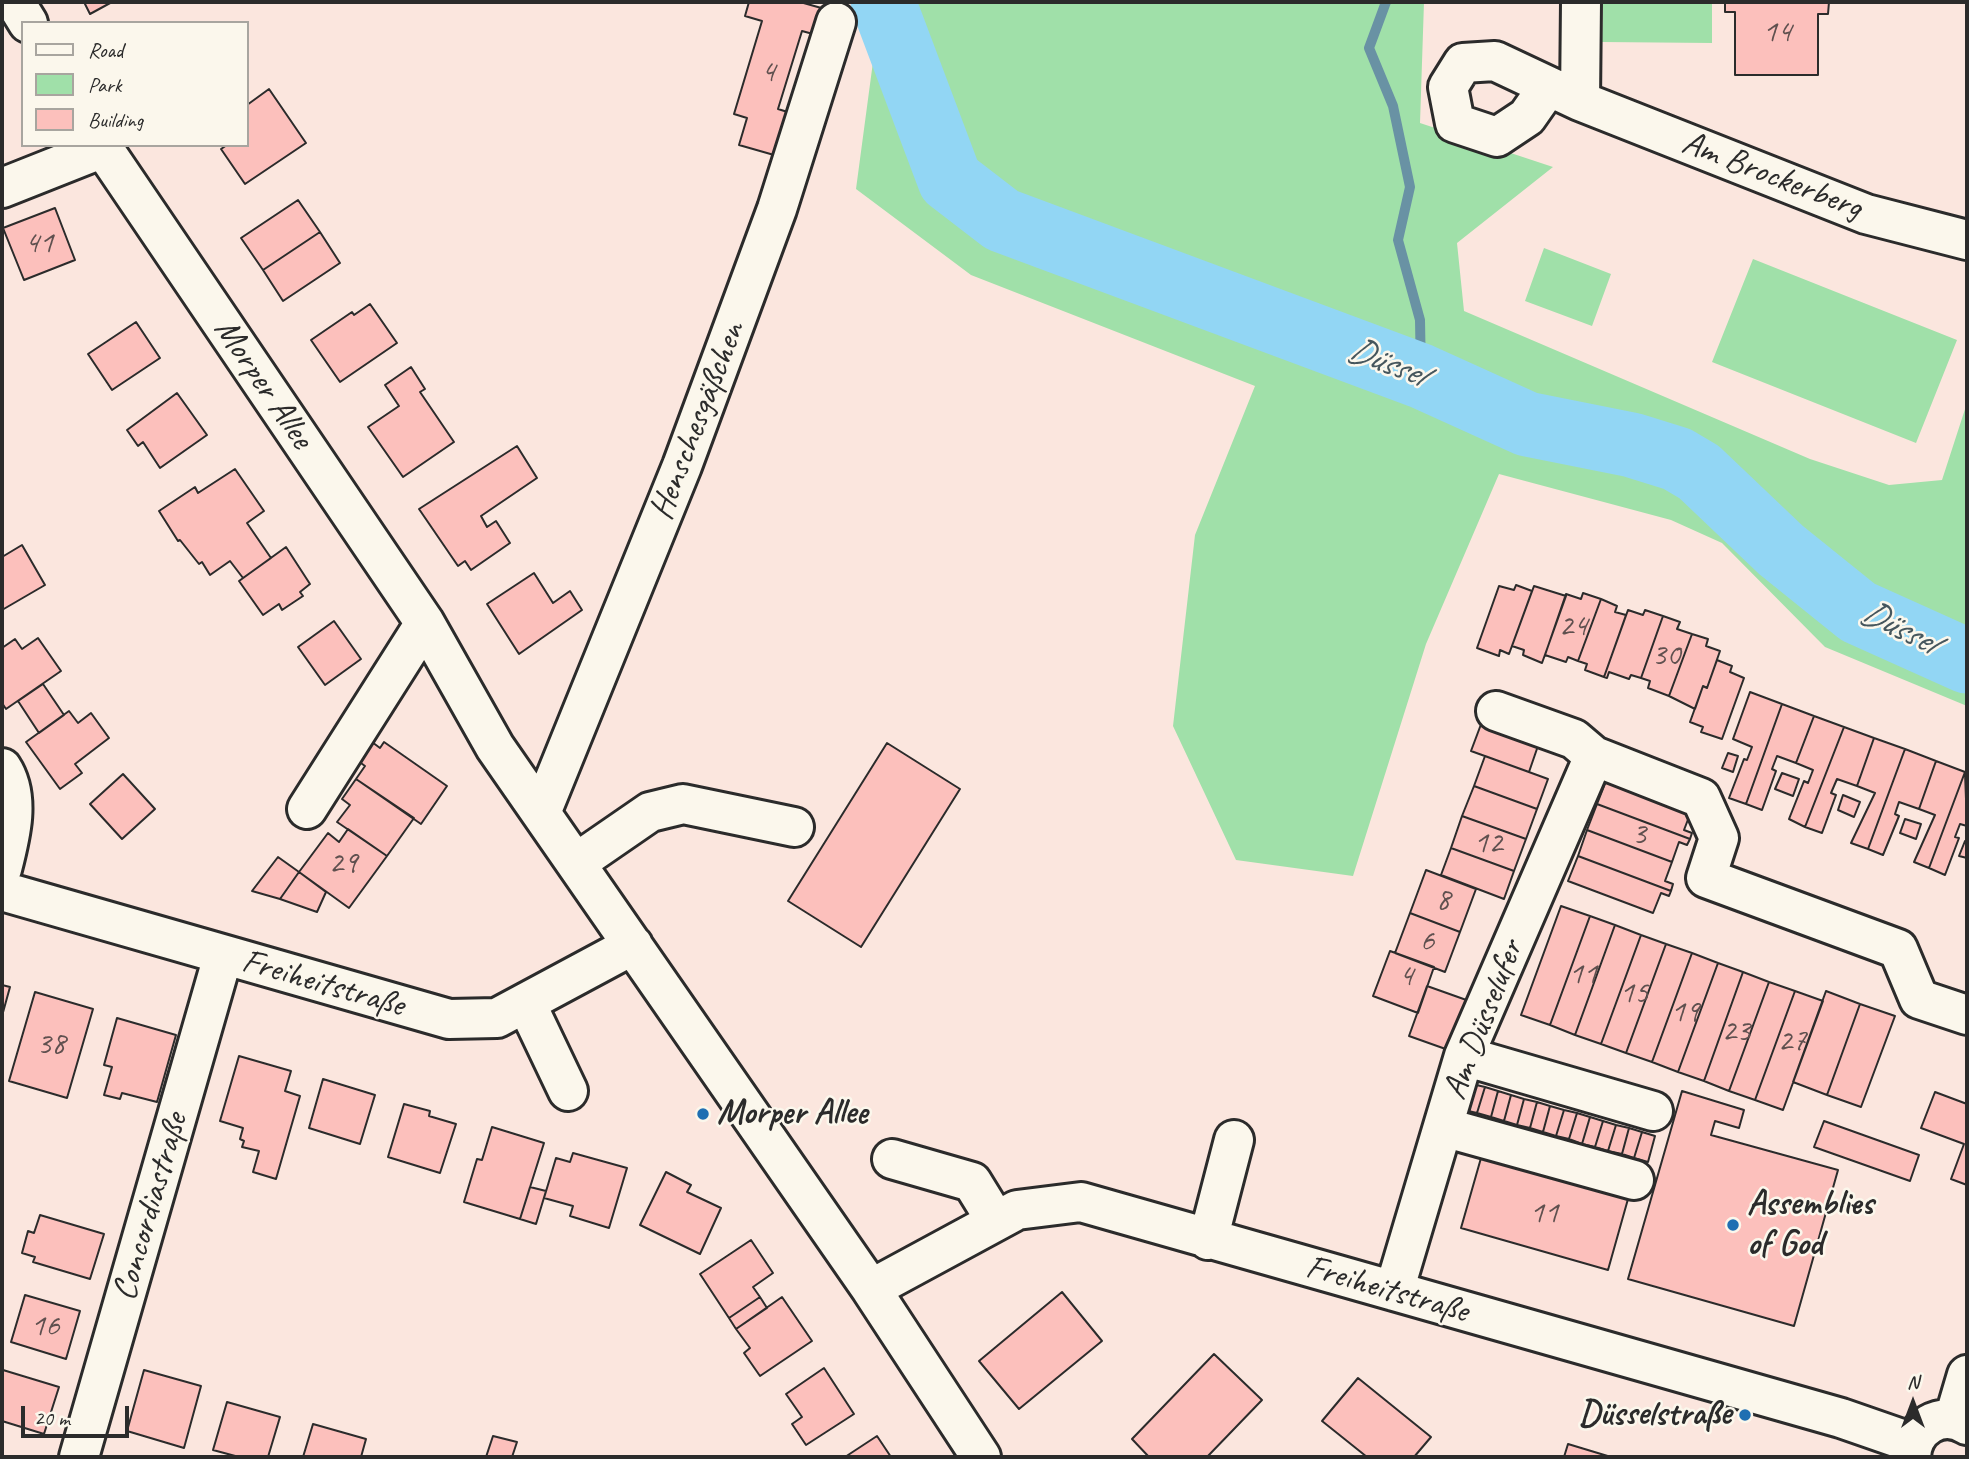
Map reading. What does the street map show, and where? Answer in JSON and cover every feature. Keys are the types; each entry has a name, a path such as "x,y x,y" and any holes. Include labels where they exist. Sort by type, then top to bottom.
{"street":[{"path":"15,2 27,21"},
{"name":"Am Brockerberg","path":"1581,2 1564,94 1866,214 1967,240"},
{"name":"Henschesgäßchen","path":"541,813 682,466 777,209 836,22"},
{"path":"2,188 102,147"},
{"name":"Morper Allee","path":"102,147 425,623 481,726 871,1289 981,1457"},
{"path":"307,809 425,623"},
{"path":"1496,711 1574,739 1594,756 1701,798 1719,838 1706,878 1898,949 1919,999 1967,1016"},
{"name":"Am Düsselufer","path":"1394,1292 1464,1056 1594,756"},
{"path":"2,768 9,780 12,829 2,869"},
{"path":"576,863 650,811 682,804 794,827"},
{"name":"Freiheitstraße","path":"2,891 449,1019 497,1018 634,945"},
{"name":"Concordiastraße","path":"85,1456 223,956"},
{"path":"526,1003 568,1091"},
{"path":"1464,1056 1653,1111"},
{"path":"1443,1127 1634,1180"},
{"path":"1208,1240 1234,1140"},
{"path":"892,1159 972,1182 996,1221"},
{"name":"Freiheitstraße","path":"871,1289 1017,1210 1081,1202 1841,1418 1912,1450 1918,1434 1934,1421 1960,1422"},
{"path":"1960,1422 1967,1375"}],"green space":[{"path":"881,2 1424,2 1420,123 1553,167 1457,243 1464,311 1810,459 1889,485 1942,480 1967,403 1967,706 1825,647 1722,543 1671,520 1499,474 1426,644 1353,876 1236,860 1173,726 1195,535 1255,386 971,275 856,189"},
{"path":"1603,2 1712,2 1712,43 1602,42"},
{"path":"1544,248 1611,274 1592,326 1525,301"},
{"path":"1753,259 1957,340 1916,443 1712,362"}],"building":[{"path":"84,2 112,2 90,14"},
{"path":"749,2 800,2 832,11 824,37 802,31 778,109 794,114 781,157 739,145 747,118 734,114 762,21 745,16"},
{"path":"1725,2 1829,2 1828,14 1818,14 1818,75 1735,75 1735,12 1725,12"},
{"path":"269,89 306,143 245,184 221,149 248,147 248,104"},
{"path":"298,200 320,232 263,270 241,238"},
{"path":"55,208 75,260 24,280 3,228"},
{"path":"320,232 340,263 283,301 263,270"},
{"path":"370,304 397,343 340,382 311,340 352,312 354,315"},
{"path":"136,322 160,358 112,390 88,354"},
{"path":"411,367 425,389 420,392 454,442 403,477 368,427 399,406 385,385"},
{"path":"177,393 207,435 160,468 143,442 138,446 127,430"},
{"path":"517,446 537,478 481,516 487,527 496,521 510,543 471,570 465,561 458,566 419,509"},
{"path":"235,469 264,511 247,523 271,558 243,578 230,561 210,575 202,562 199,564 180,540 178,541 159,511 195,487 198,493"},
{"path":"22,545 45,585 2,610 2,557"},
{"path":"286,547 310,584 300,592 303,596 282,610 279,604 263,615 239,581"},
{"path":"534,573 553,603 570,591 582,610 519,654 487,604"},
{"path":"1516,585 1532,591 1509,654 1500,650 1499,656 1477,648 1499,586 1514,590"},
{"path":"1534,586 1566,596 1542,663 1523,655 1524,650 1512,646"},
{"path":"1583,593 1601,599 1578,661 1568,657 1566,662 1545,655 1566,594 1581,599"},
{"path":"1601,599 1617,606 1615,612 1626,615 1604,677 1585,670 1587,664 1578,661"},
{"path":"1628,610 1643,615 1645,610 1663,616 1641,678 1631,675 1629,679 1609,672 1607,678 1604,677"},
{"path":"1663,616 1680,622 1677,629 1692,634 1669,696 1648,688 1650,681 1641,678"},
{"path":"334,621 361,659 325,685 298,647"},
{"path":"1692,634 1708,639 1706,646 1720,651 1707,688 1703,686 1695,709 1669,696"},
{"path":"38,638 61,671 6,709 2,703 2,648 15,639 22,649"},
{"path":"1717,660 1732,666 1730,672 1744,678 1722,739 1701,732 1703,727 1690,722 1703,686 1707,688"},
{"path":"43,684 64,715 39,733 18,701"},
{"path":"1750,692 1782,704 1746,804 1729,798 1744,759 1747,760 1752,747 1733,739"},
{"path":"1782,704 1814,716 1796,763 1777,756 1772,769 1776,771 1762,810 1746,804"},
{"path":"69,711 78,723 91,713 109,738 75,764 82,773 60,789 26,742"},
{"path":"1814,716 1844,727 1805,827 1789,819 1804,781 1808,783 1813,770 1796,763"},
{"path":"1483,719 1540,740 1529,772 1471,751"},
{"path":"1844,727 1874,738 1857,786 1837,779 1831,793 1836,795 1822,833 1805,827"},
{"path":"1874,738 1905,749 1868,849 1851,843 1875,793 1857,786"},
{"path":"368,739 380,748 384,742 447,786 421,824 356,779 365,766 354,758"},
{"path":"887,743 960,789 861,947 788,901"},
{"path":"1905,749 1936,761 1919,809 1899,802 1895,814 1899,816 1883,855 1868,849"},
{"path":"1728,753 1738,756 1733,772 1722,768"},
{"path":"1485,756 1548,779 1537,809 1474,786"},
{"path":"1936,761 1965,772 1929,868 1914,862 1935,815 1919,809"},
{"path":"1965,772 1967,826 1960,824 1955,837 1959,838 1945,875 1929,868"},
{"path":"1782,773 1799,779 1793,796 1775,789"},
{"path":"123,774 155,809 122,839 90,804"},
{"path":"1608,776 1692,809 1684,830 1692,833 1690,839 1597,804"},
{"path":"356,779 414,818 387,856 337,822 350,805 342,799"},
{"path":"1474,786 1537,809 1526,839 1462,816"},
{"path":"1843,795 1860,802 1854,817 1838,810"},
{"path":"1597,804 1690,839 1687,845 1679,842 1672,862 1587,830"},
{"path":"1462,816 1526,839 1514,871 1451,848"},
{"path":"1905,819 1921,824 1916,839 1900,833"},
{"path":"348,829 387,856 349,908 299,872 328,833 339,842"},
{"path":"1587,830 1672,862 1665,881 1673,884 1671,891 1578,856"},
{"path":"1965,841 1967,842 1967,858 1959,856"},
{"path":"1451,848 1514,871 1504,899 1441,875"},
{"path":"1578,856 1671,891 1669,896 1661,893 1653,913 1568,881"},
{"path":"278,857 299,872 280,899 252,891"},
{"path":"1426,870 1476,889 1460,932 1410,913"},
{"path":"299,872 326,892 317,912 280,899"},
{"path":"1561,906 1590,916 1550,1025 1521,1015"},
{"path":"1410,913 1460,932 1445,972 1395,953"},
{"path":"1590,916 1615,925 1575,1035 1550,1025"},
{"path":"1615,925 1641,935 1601,1044 1575,1035"},
{"path":"1641,935 1666,944 1626,1053 1601,1044"},
{"path":"1666,944 1692,953 1652,1062 1626,1053"},
{"path":"1390,951 1434,967 1418,1013 1373,996"},
{"path":"1692,953 1718,963 1678,1072 1652,1062"},
{"path":"1718,963 1743,972 1704,1081 1678,1072"},
{"path":"1743,972 1769,982 1729,1091 1704,1081"},
{"path":"1769,982 1795,991 1755,1100 1729,1091"},
{"path":"2,985 10,987 2,1016"},
{"path":"1427,986 1472,1002 1454,1052 1409,1036"},
{"path":"1795,991 1823,1001 1783,1110 1755,1100"},
{"path":"1826,991 1860,1004 1827,1095 1793,1082"},
{"path":"35,992 93,1009 67,1098 9,1081"},
{"path":"1860,1004 1895,1016 1861,1107 1827,1095"},
{"path":"117,1018 176,1035 157,1102 122,1093 120,1099 104,1095 112,1067 104,1065"},
{"path":"239,1056 291,1071 285,1091 300,1096 276,1179 253,1172 259,1151 242,1147 244,1141 240,1139 243,1128 220,1121"},
{"path":"323,1079 375,1095 360,1144 309,1128"},
{"path":"1472,1084 1485,1087 1477,1113 1464,1110"},
{"path":"1485,1087 1498,1091 1491,1117 1477,1113"},
{"path":"1498,1091 1511,1095 1504,1121 1491,1117"},
{"name":"Assemblies of God","path":"1682,1091 1744,1110 1739,1128 1715,1121 1711,1135 1838,1170 1794,1326 1628,1279"},
{"path":"1935,1092 1967,1104 1967,1185 1951,1179 1964,1144 1921,1128"},
{"path":"1511,1095 1524,1099 1517,1125 1504,1121"},
{"path":"1524,1099 1537,1102 1530,1128 1517,1125"},
{"path":"1537,1102 1550,1106 1543,1132 1530,1128"},
{"path":"404,1104 430,1111 429,1116 456,1124 440,1173 388,1157"},
{"path":"1550,1106 1564,1110 1556,1136 1543,1132"},
{"path":"1564,1110 1577,1113 1569,1139 1556,1136"},
{"path":"1577,1113 1590,1117 1582,1144 1569,1139"},
{"path":"1590,1117 1603,1121 1595,1147 1582,1144"},
{"path":"1603,1121 1616,1125 1608,1151 1595,1147"},
{"path":"1824,1121 1919,1155 1910,1181 1814,1147"},
{"path":"1616,1125 1629,1128 1622,1154 1608,1151"},
{"path":"492,1127 544,1143 520,1219 464,1202 477,1159 482,1160"},
{"path":"1629,1128 1642,1132 1634,1158 1622,1154"},
{"path":"1642,1132 1655,1136 1648,1162 1634,1158"},
{"path":"573,1153 627,1168 609,1228 570,1216 573,1206 544,1198 556,1158 570,1162"},
{"path":"1481,1158 1628,1199 1608,1270 1461,1228"},
{"path":"666,1172 691,1185 687,1192 721,1208 700,1254 640,1225"},
{"path":"530,1187 546,1191 536,1224 520,1219"},
{"path":"40,1215 104,1234 90,1279 33,1262 35,1257 22,1253 28,1231 34,1233"},
{"path":"751,1240 773,1273 753,1287 760,1297 729,1318 700,1274"},
{"path":"1062,1292 1102,1341 1019,1409 979,1361"},
{"path":"25,1295 80,1311 66,1359 11,1342"},
{"path":"760,1297 767,1308 736,1329 729,1318"},
{"path":"782,1297 812,1341 760,1376 744,1353 750,1348 736,1329"},
{"path":"1214,1354 1262,1400 1207,1457 1149,1457 1132,1439"},
{"path":"824,1368 854,1414 806,1445 792,1424 802,1417 786,1394"},
{"path":"3,1370 59,1387 44,1434 2,1421"},
{"path":"144,1370 201,1386 184,1448 127,1431"},
{"path":"1358,1378 1431,1437 1414,1457 1367,1457 1322,1421"},
{"path":"227,1402 280,1417 268,1457 239,1457 213,1450"},
{"path":"313,1424 366,1439 361,1457 303,1457"},
{"path":"493,1436 517,1442 512,1457 486,1457"},
{"path":"877,1436 891,1457 845,1457"},
{"path":"1568,1444 1611,1457 1564,1457"}],"waterway":[{"name":"Düssel","path":"883,2 950,180 1002,220 1421,376 1527,424 1632,445 1677,459 1699,472 1781,550 1858,612 1967,661"},
{"path":"1386,2 1369,48 1393,106 1410,187 1398,240 1420,320 1421,376"}],"place":[{"name":"Morper Allee","path":"703,1114"},
{"name":"Assemblies of God","path":"1733,1225"},
{"name":"Düsselstraße","path":"1745,1415"}]}
